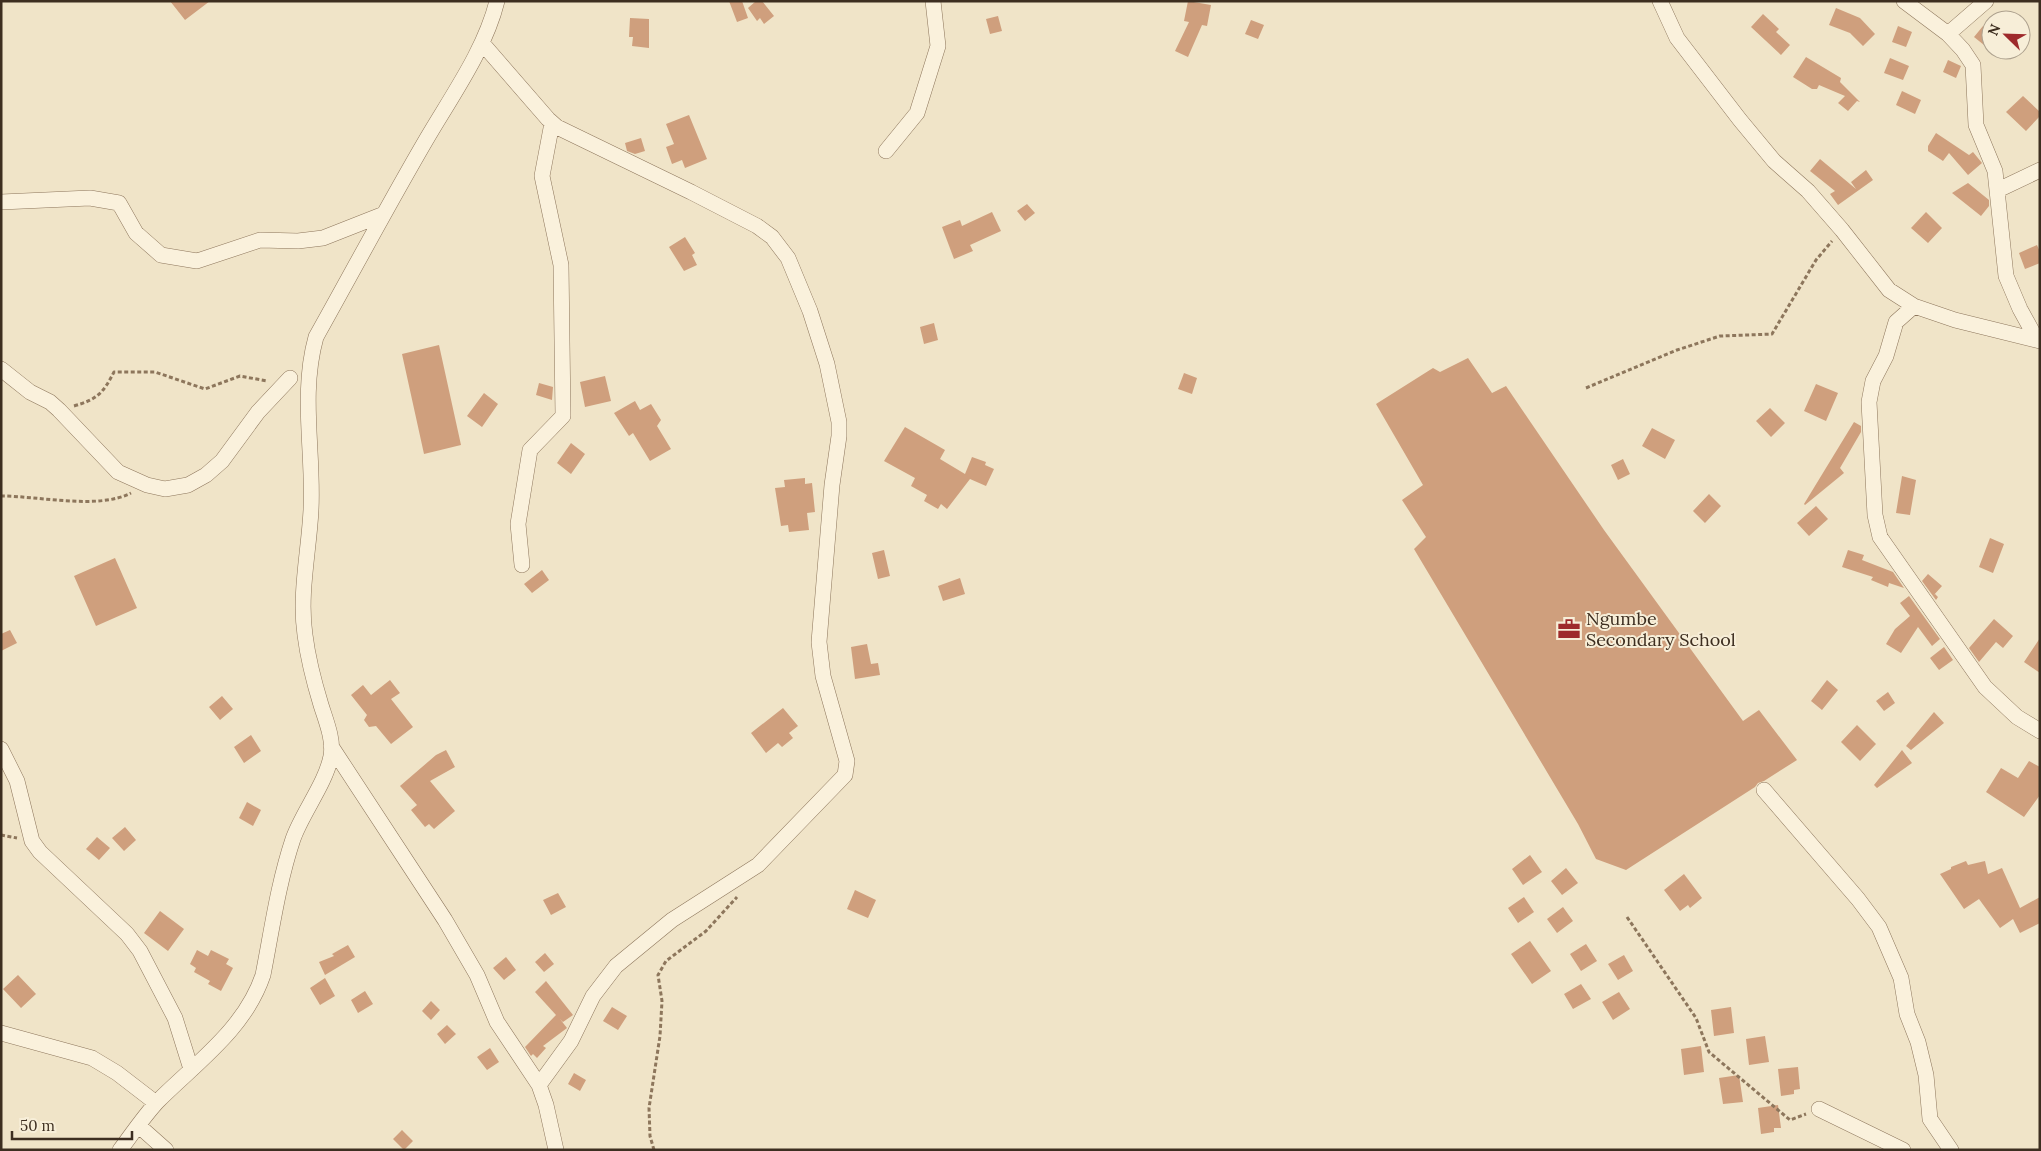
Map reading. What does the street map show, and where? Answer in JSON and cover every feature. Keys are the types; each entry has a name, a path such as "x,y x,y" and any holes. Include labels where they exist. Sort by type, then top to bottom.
{"street":[{"path":"120,1150 156,1103 223,1039 258,988 263,976 280,884 294,837 331,756 329,734 312,673 304,634 304,595 311,508 308,402 310,370 316,337 482,43 497,1"},
{"path":"886,151 917,113 920,105 938,46 933,1"},
{"path":"1660,1 1677,38 1740,120 1774,161 1808,191 1842,230 1889,290 1914,306 1955,320 2039,340"},
{"path":"1904,1 1948,34 1963,50 1973,65 1976,125 1995,171 2006,276 2020,309 2039,340"},
{"path":"1948,34 1986,1"},
{"path":"482,43 552,123 757,226 772,237 788,258 810,311 821,346 839,422 819,642 823,676 848,766 845,775 837,786 758,865 680,914 616,966 593,996 571,1041 539,1085"},
{"path":"522,565 518,524 530,450 564,416 561,266 542,176 552,123"},
{"path":"1998,190 2040,170"},
{"path":"1,202 90,198 119,204 136,233 161,255 198,261 260,240 298,241 323,238 384,214"},
{"path":"1914,306 1896,322 1886,356 1873,381 1869,402 1875,515 1880,537 1985,687 2016,717 2040,731"},
{"path":"1,369 30,392 59,410 118,472 147,485 165,489 188,485 206,475 222,461 240,434 290,378"},
{"path":"331,746 445,920 477,975 497,1022 539,1085 546,1105 556,1150"},
{"path":"1,749 17,781 32,841 40,852 127,934 140,951 175,1018 191,1069"},
{"path":"1764,790 1858,898 1879,927 1901,978 1907,1014 1918,1042 1926,1075 1930,1119 1951,1150"},
{"path":"1,1033 92,1058 117,1073 156,1103"},
{"path":"1819,1108 1903,1150"},
{"path":"139,1126 166,1150"}],"path":[{"path":"1586,388 1677,350 1720,336 1772,334 1816,260 1842,230"},
{"path":"59,410 86,402 104,391 114,372 155,372 205,389 240,376 274,382 290,378"},
{"path":"1,496 27,496 51,500 106,501 126,496 147,485"},
{"path":"654,1150 650,1136 649,1108 660,1036 662,1001 658,975 666,961 706,931 740,893"},
{"path":"1627,917 1696,1018 1709,1052 1790,1120 1819,1108"}],"building":[{"path":"170,1 210,1 185,20"},
{"path":"729,1 742,1 748,18 737,22"},
{"path":"756,1 762,1 774,16 764,24 760,18 757,21 748,8"},
{"path":"1188,1 1211,5 1207,26 1202,25 1188,57 1175,51 1189,22 1184,21"},
{"path":"1836,8 1860,18 1875,34 1863,46 1850,33 1829,25"},
{"path":"1763,14 1779,29 1776,32 1790,45 1781,55 1751,27"},
{"path":"998,16 1002,31 990,34 986,19"},
{"path":"630,18 649,19 649,48 632,46 633,37 629,37"},
{"path":"1251,20 1264,25 1258,39 1245,34"},
{"path":"1898,26 1912,32 1906,47 1892,42"},
{"path":"1981,28 1981,43 1974,37"},
{"path":"1806,57 1841,78 1840,82 1860,102 1857,101 1848,111 1838,103 1845,96 1819,85 1817,89 1812,89 1793,77"},
{"path":"1890,58 1909,66 1903,80 1884,73"},
{"path":"1948,60 1961,66 1956,78 1943,72"},
{"path":"1902,91 1921,100 1915,114 1896,105"},
{"path":"2023,96 2040,112 2040,116 2026,131 2006,112"},
{"path":"689,115 707,159 685,168 682,160 672,164 666,147 674,144 666,124"},
{"path":"1936,133 1969,155 1973,152 1982,163 1968,175 1949,153 1943,161 1928,151 1928,146"},
{"path":"641,138 645,151 635,154 627,151 625,143"},
{"path":"1820,159 1856,189 1851,182 1866,170 1873,180 1838,205 1830,194 1835,191 1810,171"},
{"path":"1968,183 1989,200 1989,206 1981,216 1952,193"},
{"path":"1027,204 1035,213 1025,221 1017,211"},
{"path":"992,212 1001,231 970,245 973,251 954,259 942,227 960,220 962,226"},
{"path":"1926,212 1942,228 1928,243 1911,228"},
{"path":"685,237 695,253 692,255 697,265 684,271 669,247"},
{"path":"2037,245 2040,252 2040,263 2025,269 2019,253"},
{"path":"934,323 938,340 924,344 920,327"},
{"path":"439,345 461,445 424,454 402,354"},
{"name":"Ngumbe Secondary School","path":"1468,358 1492,393 1506,386 1604,530 1743,721 1759,710 1797,760 1758,783 1755,787 1626,870 1596,859 1578,824 1414,549 1426,537 1402,500 1423,485 1376,404 1433,368 1440,372"},
{"path":"1184,373 1197,378 1192,394 1178,389"},
{"path":"605,376 611,401 585,407 580,382"},
{"path":"539,383 553,387 552,400 536,395"},
{"path":"1816,384 1838,393 1826,421 1804,411"},
{"path":"484,393 498,404 482,427 467,416"},
{"path":"635,401 640,410 651,404 661,420 657,426 671,449 650,461 633,433 629,436 614,413"},
{"path":"1770,408 1785,423 1771,437 1756,421"},
{"path":"1854,422 1861,426 1861,432 1840,468 1844,473 1805,505 1804,504"},
{"path":"905,427 945,450 940,459 965,474 972,457 986,462 985,465 994,469 986,486 970,479 947,509 941,504 938,509 924,501 927,495 911,486 915,478 884,461"},
{"path":"1652,428 1675,440 1665,459 1642,446"},
{"path":"571,443 585,454 571,474 557,463"},
{"path":"1623,459 1630,474 1618,480 1611,465"},
{"path":"1902,476 1916,480 1910,515 1896,513"},
{"path":"805,478 805,484 812,483 815,512 807,513 809,530 789,532 788,525 781,526 775,488 785,487 784,480"},
{"path":"1709,494 1721,506 1705,523 1693,511"},
{"path":"1816,506 1828,519 1809,536 1797,523"},
{"path":"1990,538 2004,544 1993,573 1979,567"},
{"path":"884,550 890,576 878,579 872,553"},
{"path":"1848,550 1864,555 1862,560 1893,572 1904,588 1889,583 1888,587 1871,580 1873,577 1842,567"},
{"path":"115,558 137,608 96,626 74,576"},
{"path":"542,570 549,580 532,593 524,584"},
{"path":"1928,574 1942,586 1933,596 1922,581"},
{"path":"960,578 965,594 943,601 938,586"},
{"path":"1909,596 1940,639 1932,646 1918,627 1901,653 1886,644 1895,629 1910,616 1900,603"},
{"path":"1994,619 2013,636 2003,648 1996,642 1979,662 1969,648"},
{"path":"10,630 17,643 1,651 1,634"},
{"path":"2040,638 2040,673 2024,662"},
{"path":"867,644 871,664 878,663 880,675 855,679 851,647"},
{"path":"1944,647 1953,660 1939,670 1930,658"},
{"path":"390,680 400,693 391,699 413,727 391,744 376,726 369,727 364,720 367,715 351,695 363,685 371,695"},
{"path":"1827,680 1838,690 1822,710 1811,701"},
{"path":"1888,692 1895,703 1884,711 1876,701"},
{"path":"222,696 233,709 220,720 209,707"},
{"path":"783,708 798,726 789,733 793,738 782,747 778,743 766,753 751,733"},
{"path":"1934,712 1944,723 1911,750 1906,746"},
{"path":"1857,725 1876,744 1860,761 1841,742"},
{"path":"251,735 261,751 244,763 234,747"},
{"path":"446,750 455,767 430,781 455,811 434,829 429,824 425,827 411,810 417,805 400,786 436,755"},
{"path":"1902,750 1912,763 1877,788 1874,785"},
{"path":"2029,761 2040,767 2040,795 2024,817 1986,792 2001,768 2018,778"},
{"path":"247,802 261,810 253,826 239,818"},
{"path":"125,827 136,840 124,851 112,838"},
{"path":"97,837 110,848 99,860 86,849"},
{"path":"1530,855 1542,872 1523,885 1512,869"},
{"path":"1966,861 1968,865 1985,861 1988,874 2002,868 2020,908 2040,897 2040,923 2020,933 2013,919 2000,928 1979,899 1964,909 1940,874"},
{"path":"1566,868 1578,883 1562,895 1551,881"},
{"path":"1684,874 1702,898 1690,908 1688,905 1680,911 1664,890"},
{"path":"855,890 876,900 868,918 847,909"},
{"path":"558,893 566,907 551,915 543,900"},
{"path":"1524,897 1534,912 1518,923 1508,908"},
{"path":"1563,907 1573,921 1557,933 1547,919"},
{"path":"160,911 184,929 168,951 144,933"},
{"path":"1530,941 1551,971 1532,984 1511,954"},
{"path":"1586,944 1597,961 1581,971 1570,954"},
{"path":"348,945 355,957 325,975 319,962 334,956 332,954"},
{"path":"197,950 208,956 211,950 229,959 226,964 233,968 221,991 208,984 210,981 194,972 196,968 190,964"},
{"path":"545,953 554,964 544,972 535,962"},
{"path":"1624,955 1633,971 1618,980 1608,964"},
{"path":"506,957 516,970 504,980 493,968"},
{"path":"18,975 36,994 21,1008 3,989"},
{"path":"325,978 335,996 320,1005 310,988"},
{"path":"546,981 573,1015 563,1022 560,1019 567,1028 543,1046 546,1048 537,1058 533,1054 531,1056 525,1047 556,1015 535,992"},
{"path":"1581,984 1591,999 1573,1009 1564,994"},
{"path":"365,991 373,1004 358,1013 351,1000"},
{"path":"1619,992 1630,1009 1613,1020 1602,1002"},
{"path":"431,1001 440,1010 431,1020 422,1011"},
{"path":"612,1007 627,1016 618,1030 603,1021"},
{"path":"1731,1007 1734,1033 1714,1036 1711,1010"},
{"path":"447,1025 456,1034 445,1044 437,1034"},
{"path":"1765,1036 1769,1062 1749,1065 1746,1039"},
{"path":"1701,1046 1704,1072 1684,1075 1681,1049"},
{"path":"490,1048 499,1062 487,1070 477,1057"},
{"path":"1798,1067 1800,1089 1794,1090 1794,1094 1781,1096 1778,1069"},
{"path":"574,1073 586,1080 580,1091 568,1084"},
{"path":"1739,1075 1743,1102 1723,1104 1719,1078"},
{"path":"1778,1105 1781,1128 1774,1128 1774,1132 1761,1134 1758,1108"},
{"path":"402,1130 413,1141 404,1150 393,1139"}],"place":[{"name":"Ngumbe Secondary School","path":"1569,629"}]}
